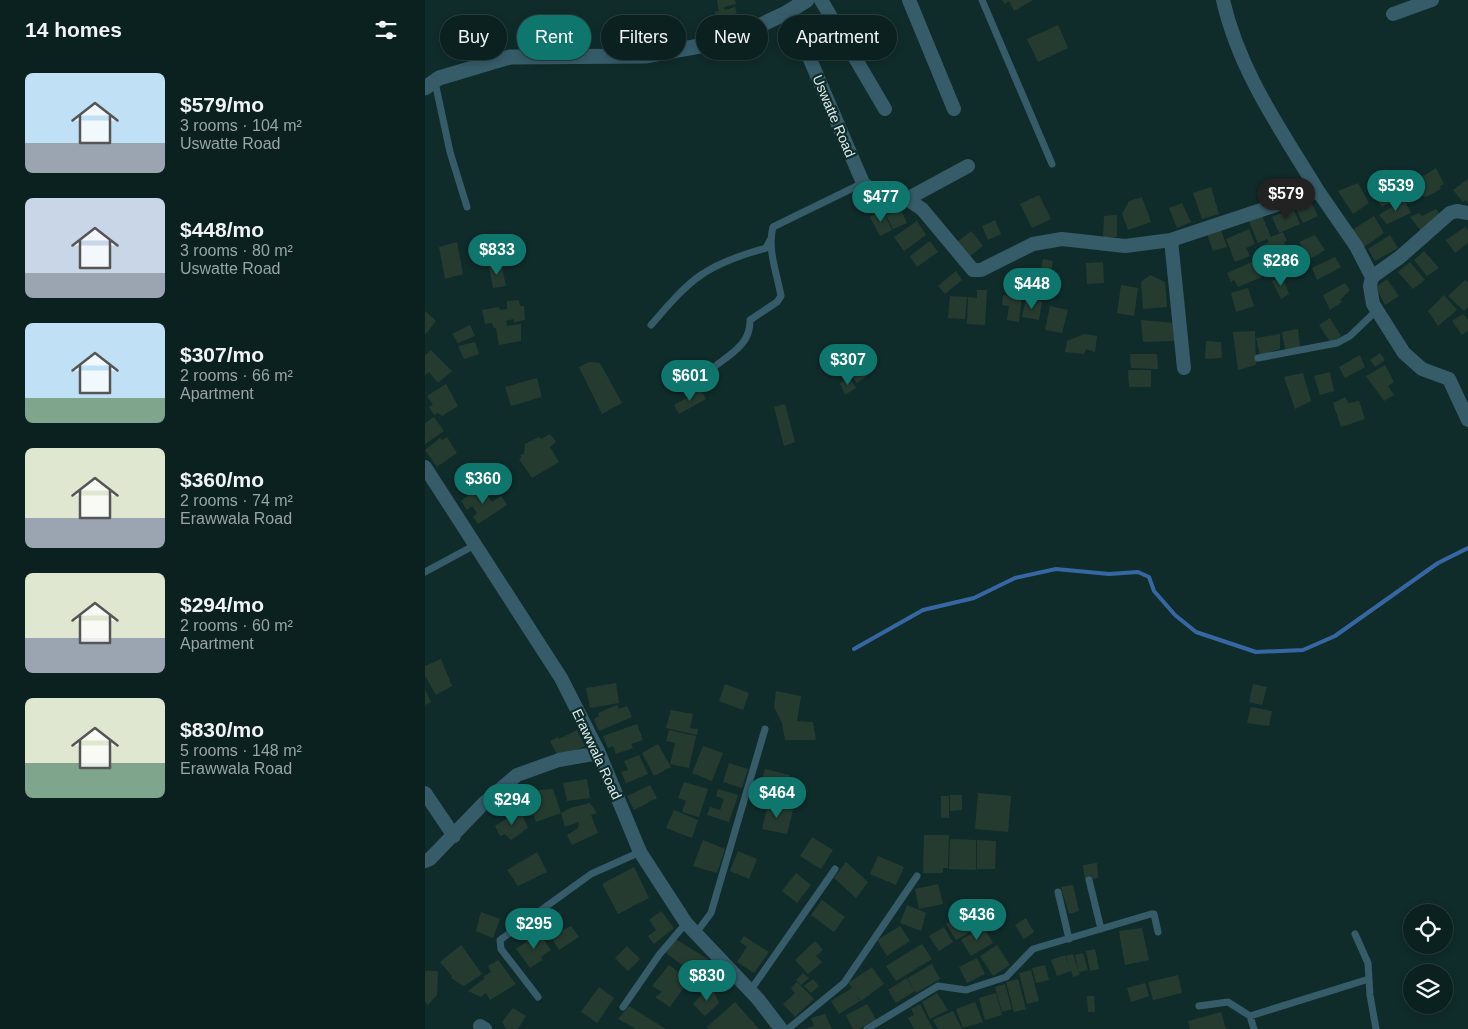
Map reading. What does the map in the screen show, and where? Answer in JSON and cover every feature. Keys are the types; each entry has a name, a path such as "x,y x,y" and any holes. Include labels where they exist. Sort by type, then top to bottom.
{"street":[{"path":"821,0 885,109"},
{"path":"909,0 954,108"},
{"path":"1223,0 1229,30 1251,80 1318,191 1356,246 1372,277 1370,286 1373,304 1404,353 1422,369 1449,379 1468,420"},
{"path":"1393,14 1433,0"},
{"path":"430,85 509,57 645,56 727,41 786,13 804,1"},
{"name":"Uswatte Road","path":"786,13 806,50 863,183"},
{"path":"907,200 968,166"},
{"path":"863,183 875,193 907,200 922,209 973,270 981,270 1033,244 1062,239 1125,246 1171,240 1318,191"},
{"path":"1372,277 1400,257 1450,213 1457,211 1468,213"},
{"path":"1171,240 1184,368"},
{"name":"Erawwala Road","path":"425,467 561,678 599,753 640,852 691,929 750,991 781,1029"},
{"path":"425,861 454,836 484,803 517,775 559,760 599,753"},
{"path":"425,792 454,836"}],"lane":[{"path":"982,0 1052,164"},
{"path":"430,85 467,206"},
{"path":"651,325 669,304 701,275 741,255 765,248 770,240 773,227 863,183"},
{"path":"708,380 706,374 739,349 751,331 750,320 777,302 781,296 770,240"},
{"path":"1258,358 1337,343 1350,336 1377,310"},
{"path":"425,572 475,545"},
{"path":"623,1007 659,955 711,913 765,729"},
{"path":"538,997 501,949 500,940 591,874 640,852"},
{"path":"750,991 835,869"},
{"path":"788,1029 844,983 917,876"},
{"path":"1089,880 1101,929"},
{"path":"1058,892 1069,939"},
{"path":"867,1029 938,986 966,990 1006,977 1033,949 1154,914 1158,932"},
{"path":"1355,934 1368,963 1376,1029"},
{"path":"1250,1016 1369,979"},
{"path":"1199,1006 1228,1002 1250,1016 1254,1029"}],"building":[{"path":"717,0 735,0 736,4 724,7 725,10 735,7 737,15 716,15 715,11 719,12"},
{"path":"1002,0 1033,0 1014,11 1009,1 1005,4"},
{"path":"1058,25 1068,48 1038,62 1027,39"},
{"path":"1436,168 1444,184 1440,186 1441,189 1426,197 1420,195 1413,183"},
{"path":"1385,169 1403,194 1382,207 1378,201 1383,196 1381,192 1372,196 1367,189 1368,181"},
{"path":"1468,179 1468,203 1466,200 1463,202 1453,190"},
{"path":"1358,183 1369,203 1353,214 1338,191"},
{"path":"1211,187 1219,214 1202,219 1193,193"},
{"path":"1039,195 1051,219 1032,228 1020,204"},
{"path":"1142,197 1151,222 1128,230 1122,214 1129,201"},
{"path":"1404,199 1411,213 1387,224 1379,215"},
{"path":"1310,200 1318,216 1303,223 1295,207"},
{"path":"1182,203 1191,222 1177,228 1169,208"},
{"path":"900,208 907,223 893,229 886,215"},
{"path":"1293,208 1300,224 1279,233 1272,217"},
{"path":"1436,209 1442,217 1422,232 1410,217 1419,213 1422,216"},
{"path":"883,211 892,230 880,236 870,217"},
{"path":"1261,213 1271,237 1283,232 1287,241 1284,242 1287,247 1264,257 1260,246 1269,242 1267,239 1258,243 1248,219"},
{"path":"1117,215 1117,237 1103,237 1104,216"},
{"path":"1374,216 1384,233 1364,247 1352,230"},
{"path":"995,220 1001,234 988,240 982,226"},
{"path":"917,221 926,235 904,251 894,237"},
{"path":"1465,227 1468,230 1468,243 1455,253 1446,240"},
{"path":"1249,229 1255,244 1246,248 1250,256 1235,262 1226,239"},
{"path":"1221,230 1227,247 1213,251 1207,234"},
{"path":"971,231 983,246 969,257 957,242"},
{"path":"1315,235 1325,250 1310,259 1299,242"},
{"path":"1390,235 1398,248 1375,261 1368,249"},
{"path":"930,241 938,252 917,267 910,256"},
{"path":"457,242 463,274 445,279 439,247"},
{"path":"1424,251 1439,268 1427,276 1414,260"},
{"path":"1274,257 1281,272 1271,278 1263,263"},
{"path":"1335,257 1341,267 1317,280 1312,268"},
{"path":"1043,259 1053,261 1049,280 1039,278"},
{"path":"1254,261 1262,277 1238,287 1234,280 1231,282 1227,273"},
{"path":"1103,262 1104,283 1087,284 1086,263"},
{"path":"1410,262 1425,280 1413,289 1398,272"},
{"path":"501,263 506,286 493,288 489,266"},
{"path":"956,271 962,280 945,294 938,286"},
{"path":"1150,275 1165,282 1167,307 1143,309 1141,282"},
{"path":"1282,276 1289,294 1281,299 1272,281"},
{"path":"1387,279 1399,296 1385,305 1376,287"},
{"path":"1465,280 1468,282 1468,307 1464,311 1448,296"},
{"path":"1345,283 1350,290 1340,300 1342,302 1330,310 1323,295"},
{"path":"1121,285 1138,288 1134,316 1117,313"},
{"path":"1248,288 1254,306 1236,312 1231,293"},
{"path":"977,290 987,290 985,325 967,324 968,297 977,298"},
{"path":"1003,295 1022,297 1019,322 1007,320 1009,306 1002,305"},
{"path":"1444,295 1457,310 1438,326 1428,311"},
{"path":"950,296 967,297 965,319 948,318"},
{"path":"1026,299 1042,302 1039,320 1022,317"},
{"path":"519,300 520,306 524,306 525,320 514,322 513,319 506,321 507,326 521,324 521,341 499,345 496,328 494,328 492,323 485,324 482,310 499,307 500,310 507,309 507,301"},
{"path":"1050,306 1068,310 1062,333 1045,330"},
{"path":"425,311 436,321 425,335"},
{"path":"1463,314 1468,320 1468,331 1462,335 1452,321"},
{"path":"1330,318 1341,336 1331,343 1319,325"},
{"path":"1141,320 1175,323 1174,341 1143,342"},
{"path":"470,325 475,336 458,343 452,334"},
{"path":"1298,329 1300,348 1285,349 1282,332"},
{"path":"1255,331 1256,365 1238,370 1233,332"},
{"path":"1084,334 1097,336 1095,352 1086,349 1084,354 1065,352 1067,341"},
{"path":"1280,334 1280,349 1260,355 1256,338"},
{"path":"1206,341 1221,342 1222,358 1205,359"},
{"path":"475,342 479,354 464,359 458,346"},
{"path":"431,350 452,371 438,383 429,372 425,375 425,355"},
{"path":"1380,353 1385,360 1375,367 1370,360"},
{"path":"1130,354 1157,354 1158,369 1131,368"},
{"path":"1360,355 1365,367 1345,378 1339,367"},
{"path":"589,362 600,363 622,403 602,414 579,367"},
{"path":"1385,365 1394,382 1388,386 1394,395 1384,401 1366,376"},
{"path":"862,368 867,376 857,383 851,375"},
{"path":"1128,370 1151,370 1151,387 1129,387"},
{"path":"1330,372 1334,391 1320,395 1314,376"},
{"path":"1303,373 1311,401 1295,409 1284,377"},
{"path":"537,378 542,397 511,406 505,387"},
{"path":"850,378 856,388 845,395 840,383"},
{"path":"446,384 458,406 442,416 438,413 434,415 429,407 433,405 427,396"},
{"path":"701,390 706,399 679,414 674,405"},
{"path":"1345,397 1349,403 1359,401 1365,419 1341,427 1333,403"},
{"path":"785,404 795,442 784,446 774,407"},
{"path":"434,417 444,431 425,444 425,423"},
{"path":"550,434 556,442 550,447 559,462 532,478 519,459 522,457 520,455 524,454 525,444"},
{"path":"447,437 457,453 437,467 425,450 440,438 442,440"},
{"path":"480,486 492,502 501,496 507,505 478,524 473,517 477,513 472,506 467,510 461,501"},
{"path":"441,659 452,686 436,695 425,676 425,666"},
{"path":"616,683 619,703 590,708 586,688"},
{"path":"725,684 749,693 743,710 719,701"},
{"path":"1253,684 1267,687 1262,705 1249,702"},
{"path":"425,689 431,702 425,705"},
{"path":"776,691 801,696 797,721 813,722 816,740 785,740 782,723 774,707"},
{"path":"617,705 619,709 627,706 632,717 599,731 594,719 599,716 598,713"},
{"path":"1251,707 1272,711 1269,726 1247,723"},
{"path":"671,710 693,714 690,728 698,729 697,735 666,728"},
{"path":"637,724 643,740 631,744 633,748 616,754 613,746 608,748 603,736"},
{"path":"577,730 585,746 559,758 550,741 558,737 559,739"},
{"path":"669,730 696,736 689,768 670,764 675,743 666,741"},
{"path":"658,744 671,767 654,776 642,753"},
{"path":"703,746 723,753 712,781 692,773"},
{"path":"639,755 648,774 626,783 621,772 628,770 624,761"},
{"path":"729,763 748,769 742,788 723,782"},
{"path":"765,769 790,775 785,797 759,791"},
{"path":"587,779 590,798 567,801 563,783"},
{"path":"684,782 708,789 699,817 682,812 686,801 678,798"},
{"path":"650,785 657,798 634,810 627,796"},
{"path":"553,789 561,813 536,822 525,791"},
{"path":"718,789 738,795 729,822 707,815 710,807 720,810 724,799 716,796"},
{"path":"978,793 1011,796 1008,832 975,829"},
{"path":"950,795 962,795 962,810 950,811"},
{"path":"941,796 949,796 949,818 941,818"},
{"path":"590,803 597,813 591,815 598,833 572,845 567,835 578,828 579,822 565,827 561,813 570,808"},
{"path":"768,804 793,810 787,834 762,829"},
{"path":"520,810 528,828 511,840 505,834 500,836 495,826"},
{"path":"674,810 698,820 692,838 666,828"},
{"path":"924,835 949,835 948,868 943,868 943,873 923,873"},
{"path":"812,837 833,850 821,869 800,856"},
{"path":"950,839 976,840 976,870 949,869"},
{"path":"703,840 725,849 717,873 693,866"},
{"path":"977,840 996,841 995,869 977,869"},
{"path":"738,851 757,859 749,879 730,871"},
{"path":"537,852 547,872 518,886 507,870"},
{"path":"878,856 904,867 896,885 870,874"},
{"path":"846,862 868,882 856,898 834,878"},
{"path":"1097,863 1098,878 1085,880 1083,865"},
{"path":"634,867 649,898 618,914 602,884"},
{"path":"796,873 811,885 797,903 782,891"},
{"path":"938,884 943,904 919,909 915,889"},
{"path":"1073,885 1079,911 1069,914 1061,887"},
{"path":"822,900 845,917 834,932 811,915"},
{"path":"907,905 926,913 921,931 900,923"},
{"path":"972,908 982,925 956,940 946,924"},
{"path":"661,911 674,928 654,944 648,936 656,930 649,920"},
{"path":"481,912 500,919 493,938 476,931"},
{"path":"1026,918 1034,932 1024,939 1015,925"},
{"path":"571,926 579,937 559,950 549,934 558,928 561,931"},
{"path":"900,926 910,941 887,956 877,940"},
{"path":"983,926 993,943 971,956 961,940"},
{"path":"944,927 953,942 939,951 929,936"},
{"path":"1142,928 1149,960 1125,965 1119,931"},
{"path":"539,933 551,950 541,957 542,960 530,968 516,949"},
{"path":"744,936 769,952 754,973 737,962 747,947 740,942"},
{"path":"675,939 708,959 697,976 666,953"},
{"path":"815,941 823,950 816,956 822,962 808,974 795,960"},
{"path":"922,944 932,959 896,981 886,966"},
{"path":"461,945 482,974 464,986 451,978 452,976 440,962"},
{"path":"997,945 1010,965 993,976 980,956"},
{"path":"627,946 640,959 628,971 615,958"},
{"path":"1095,949 1099,969 1090,971 1086,951"},
{"path":"1083,953 1088,970 1079,972 1075,955"},
{"path":"1073,954 1080,975 1073,977 1071,971 1057,976 1051,960 1065,955 1070,969 1066,956"},
{"path":"977,958 985,974 967,983 959,967"},
{"path":"498,960 516,984 490,1000 486,993 481,997 468,991 491,972 488,966"},
{"path":"932,964 940,979 916,993 908,978"},
{"path":"669,965 689,980 670,1007 655,997 662,992 652,986"},
{"path":"1045,965 1049,980 1036,983 1032,968"},
{"path":"872,967 884,984 861,1001 855,993 860,1001 839,1014 831,1001 852,988 848,983"},
{"path":"1031,970 1039,1001 1027,1004 1019,973"},
{"path":"425,971 438,971 437,995 428,1005 425,1001"},
{"path":"803,973 809,978 801,985 796,980"},
{"path":"1178,975 1182,993 1153,1000 1148,982"},
{"path":"907,978 915,991 896,1003 888,990"},
{"path":"813,979 819,986 811,993 804,986"},
{"path":"1018,979 1026,1009 1014,1012 1006,982"},
{"path":"797,982 814,999 795,1017 783,1004 795,993 791,988"},
{"path":"1145,983 1149,996 1131,1002 1127,988"},
{"path":"1005,984 1012,1009 1002,1012 995,987"},
{"path":"711,985 719,1003 705,1016 693,1004"},
{"path":"599,987 614,998 597,1023 581,1012"},
{"path":"937,993 948,1010 930,1019 922,1002"},
{"path":"996,993 1002,1015 985,1020 979,998"},
{"path":"1087,996 1094,996 1095,1012 1088,1012"},
{"path":"735,1002 759,1029 709,1029 707,1027"},
{"path":"975,1002 983,1022 963,1028 956,1009"},
{"path":"867,1004 876,1020 859,1029 853,1029 846,1015"},
{"path":"920,1004 933,1029 914,1029 908,1018 914,1015 911,1009"},
{"path":"629,1006 666,1029 636,1029 618,1019"},
{"path":"513,1008 526,1016 518,1029 506,1029 502,1022"},
{"path":"953,1011 962,1029 938,1029 933,1020"},
{"path":"1221,1012 1226,1029 1190,1029 1188,1021"},
{"path":"825,1014 832,1029 804,1029 814,1026 811,1018"}],"waterway":[{"path":"854,649 923,610 974,598 1015,578 1056,569 1109,574 1138,572 1149,577 1154,591 1175,615 1196,632 1256,652 1303,650 1335,636 1438,563 1468,548"}]}
